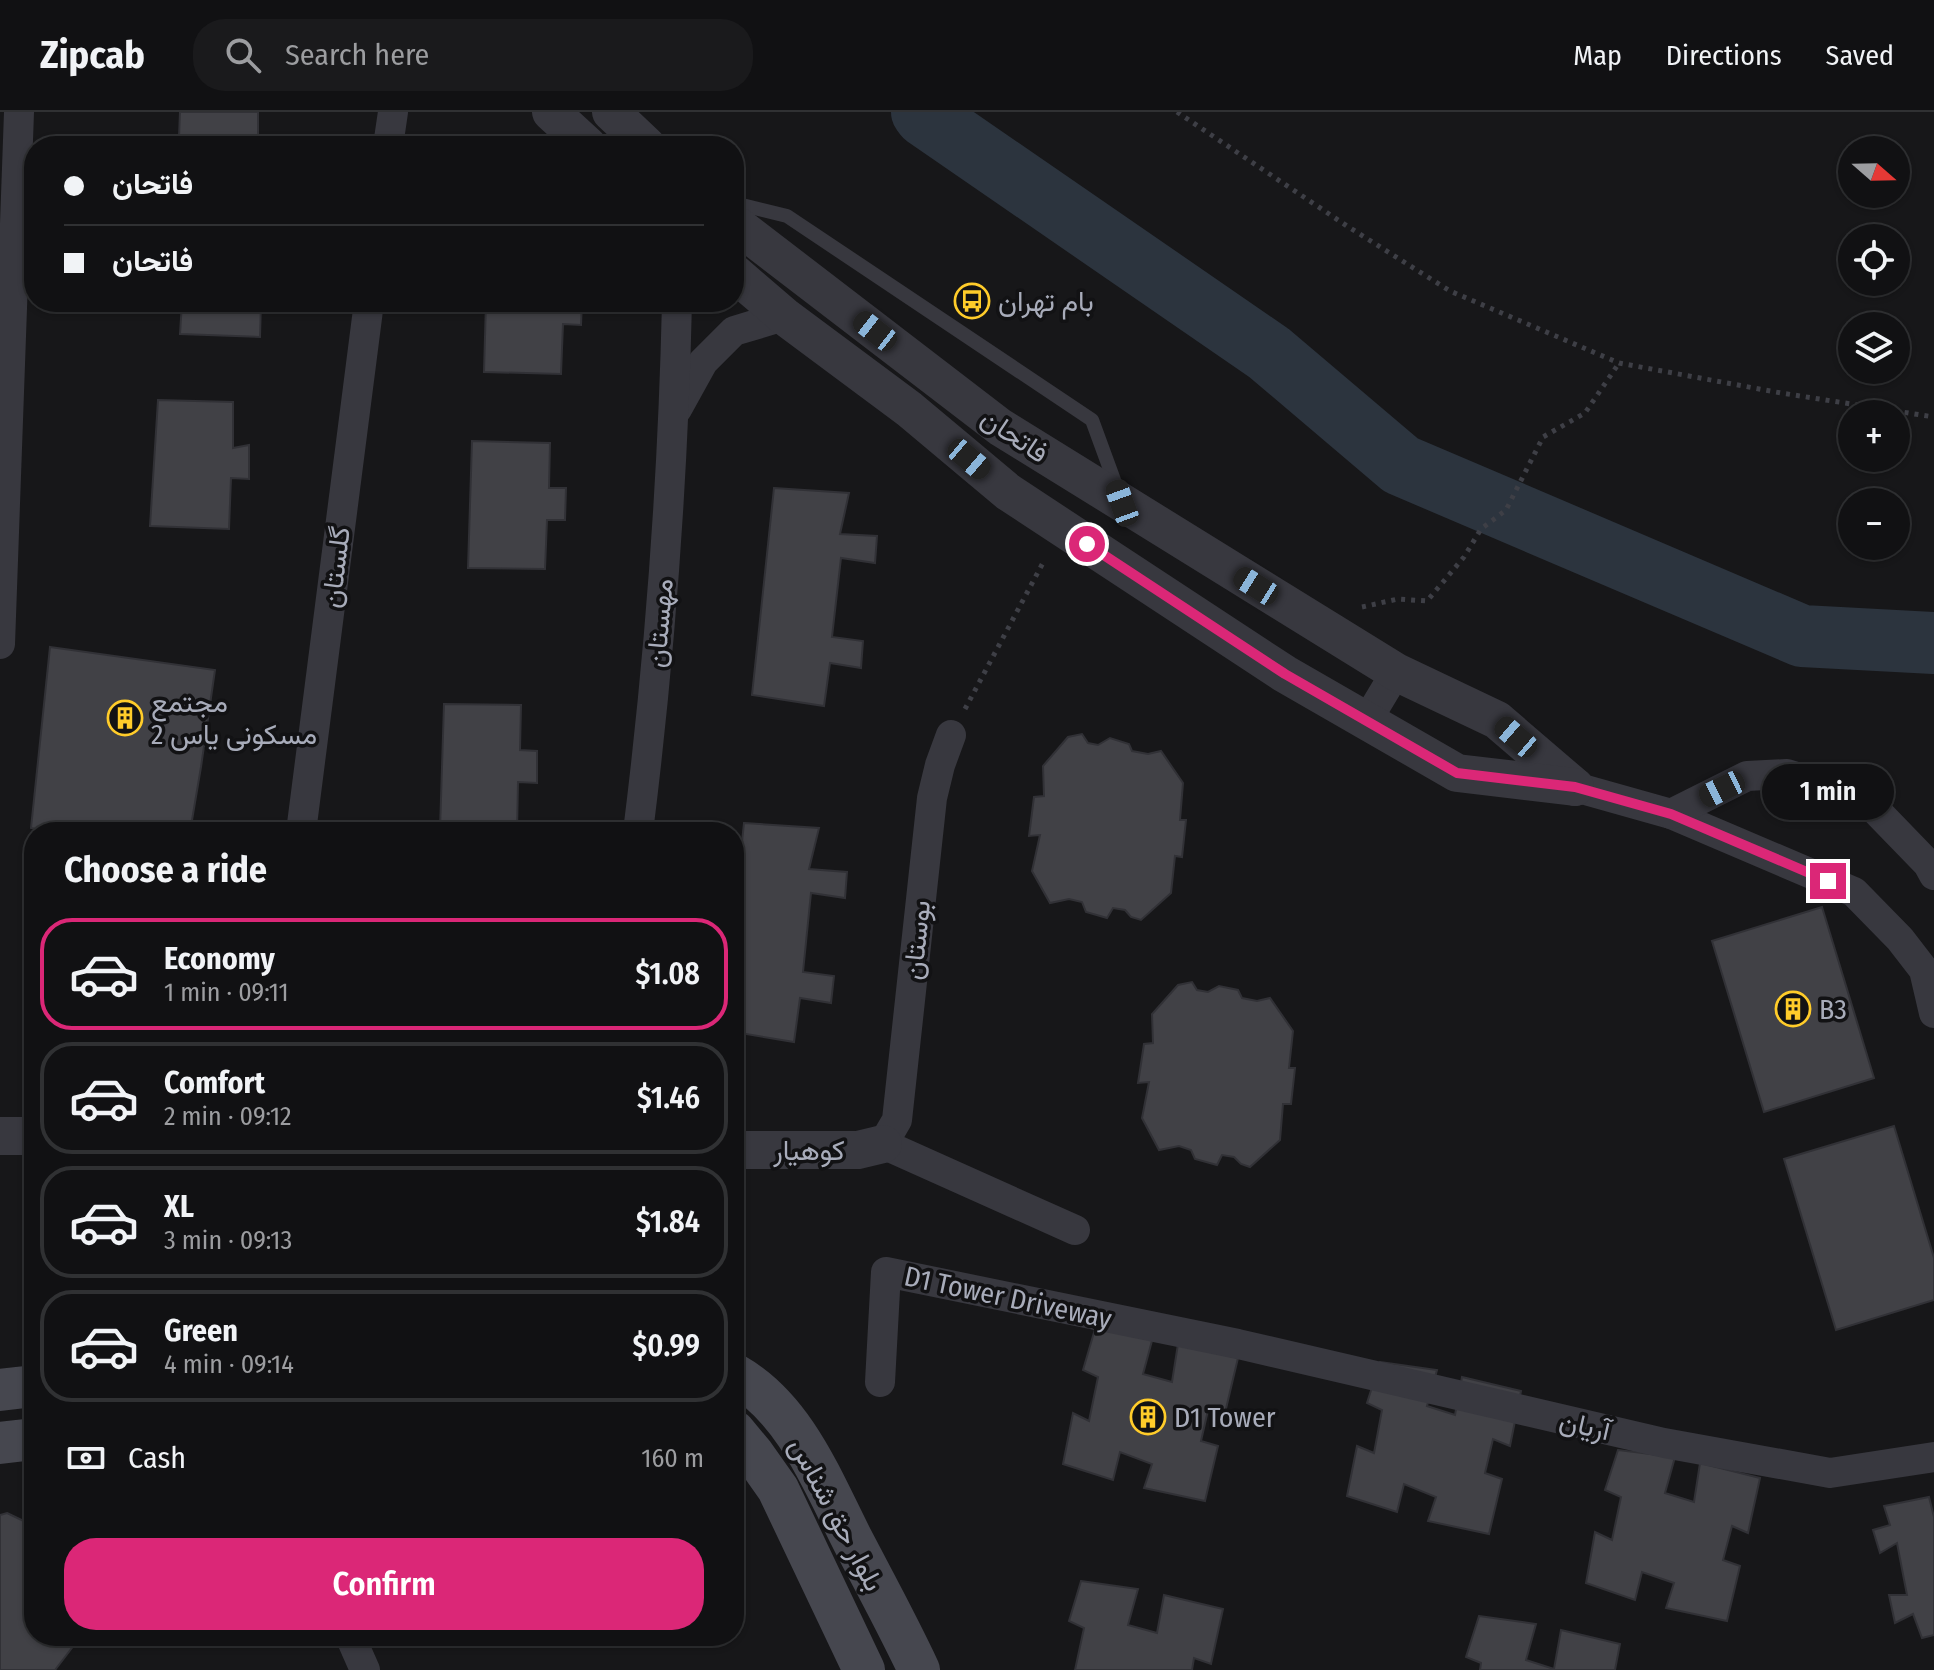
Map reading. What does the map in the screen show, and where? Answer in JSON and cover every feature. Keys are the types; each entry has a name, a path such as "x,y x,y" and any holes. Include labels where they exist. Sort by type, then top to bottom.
{"main road":[{"name":"بلوار حق شناس","path":"744,1381 785,1419 812,1462 919,1670"},
{"path":"0,1390 24,1387"},
{"path":"0,1443 24,1440"},
{"name":"بلوار حق شناس","path":"744,1443 778,1489 864,1670"}],"street":[{"path":"0,644 19,112"},
{"path":"389,136 393,112"},
{"path":"551,112 577,136"},
{"path":"611,112 636,136"},
{"name":"فاتحان","path":"744,231 1000,427 1396,672 1497,720 1575,787"},
{"name":"فاتحان","path":"744,282 784,316 909,409 1008,492 1285,674 1457,773 1575,787 1671,814 1854,892 1900,939 1924,970 1934,1013"},
{"name":"گلستان","path":"302,822 368,312"},
{"name":"مهستان","path":"639,822 664,572 677,312"},
{"name":"مهستان","path":"674,414 703,362 734,331 784,316"},
{"path":"1366,722 1396,672"},
{"name":"بوستان","path":"883,1144 897,1120 932,798 951,735"},
{"path":"1671,814 1747,776 1787,774 1864,798 1928,864 1934,875"},
{"path":"0,1136 24,1136"},
{"path":"883,1144 1075,1230"},
{"name":"کوهیار","path":"744,1150 858,1150 883,1144"},
{"name":"D1 Tower Driveway","path":"880,1382 886,1272 1238,1344"},
{"name":"آریان","path":"1238,1344 1664,1443 1830,1473 1934,1457"},
{"path":"354,1646 365,1670"}],"lane":[{"path":"744,205 787,216 1092,420 1122,503"}],"path":[{"path":"1177,112 1450,291 1619,363 1934,417"},
{"path":"1310,619 1398,599 1427,601 1464,557 1481,529 1506,510 1543,437 1585,413 1619,363"},
{"path":"951,735 1062,528"}],"building":[{"path":"180,112 258,112 258,136 179,136"},
{"path":"181,312 261,312 260,337 180,334"},
{"path":"486,312 582,312 581,325 563,324 561,374 484,372"},
{"path":"158,400 233,402 233,448 249,445 249,479 231,478 229,529 150,526"},
{"path":"472,441 550,443 549,488 566,488 565,520 547,520 545,569 468,568"},
{"path":"774,488 849,493 840,534 877,536 875,563 841,558 832,637 863,641 861,668 830,663 824,706 752,695"},
{"name":"مجتمع مسکونی یاس 2","path":"50,647 215,670 192,822 32,822"},
{"path":"444,704 521,705 520,750 537,751 537,783 518,782 517,822 440,822"},
{"path":"1082,734 1088,743 1098,745 1110,738 1129,744 1132,751 1148,754 1161,751 1183,783 1180,820 1186,820 1182,857 1175,856 1171,893 1141,920 1131,917 1125,910 1113,908 1107,918 1086,912 1082,902 1069,899 1050,903 1032,871 1040,835 1029,836 1034,797 1044,796 1043,766 1068,737"},
{"path":"744,823 819,828 809,869 847,872 845,898 811,893 803,972 834,976 831,1003 800,998 794,1042 744,1034"},
{"name":"B3","path":"1822,907 1874,1078 1764,1112 1712,941"},
{"path":"1192,982 1197,990 1208,992 1219,986 1238,990 1242,998 1257,1001 1270,998 1293,1031 1289,1068 1295,1068 1291,1104 1283,1104 1280,1140 1250,1167 1234,1157 1222,1155 1217,1165 1195,1159 1191,1150 1179,1146 1159,1150 1142,1118 1149,1082 1138,1083 1144,1044 1153,1043 1152,1014 1178,985"},
{"path":"1894,1126 1934,1258 1934,1300 1836,1330 1784,1159"},
{"name":"D1 Tower","path":"1095,1329 1153,1337 1143,1374 1172,1382 1178,1344 1238,1358 1225,1413 1209,1406 1201,1441 1218,1446 1205,1501 1144,1488 1152,1464 1120,1452 1113,1480 1063,1464 1073,1413 1089,1421 1098,1377 1083,1370"},
{"path":"1380,1362 1437,1370 1427,1406 1455,1415 1462,1377 1521,1391 1510,1446 1493,1439 1485,1473 1502,1479 1489,1534 1428,1521 1436,1497 1404,1484 1397,1512 1347,1496 1357,1446 1374,1453 1382,1410 1367,1403"},
{"path":"1618,1450 1675,1457 1665,1493 1694,1502 1700,1463 1760,1478 1748,1533 1732,1526 1723,1560 1740,1566 1727,1621 1666,1608 1674,1583 1642,1572 1635,1600 1586,1583 1595,1532 1612,1540 1621,1497 1605,1490"},
{"path":"1929,1497 1934,1517 1934,1635 1922,1638 1913,1614 1895,1623 1889,1595 1907,1595 1897,1543 1880,1553 1873,1530 1890,1525 1884,1506"},
{"path":"7,1513 24,1521 24,1646 73,1646 55,1670 0,1670 0,1515"},
{"path":"1081,1581 1138,1589 1128,1625 1157,1633 1164,1595 1223,1609 1211,1664 1194,1658 1192,1670 1075,1670 1084,1628 1069,1621"},
{"path":"1479,1616 1536,1624 1526,1660 1554,1669 1561,1630 1620,1644 1615,1670 1480,1670 1481,1663 1466,1657"}],"waterway":[{"path":"922,112 1269,353 1401,465 1802,636 1934,643"}],"place":[{"name":"بام تهران","path":"972,301"},
{"name":"مجتمع مسکونی یاس 2","path":"125,718"},
{"name":"B3","path":"1793,1009"},
{"name":"D1 Tower","path":"1148,1417"}],"route":[{"path":"1087,544 1285,674 1457,773 1575,787 1671,814 1828,881"}]}
